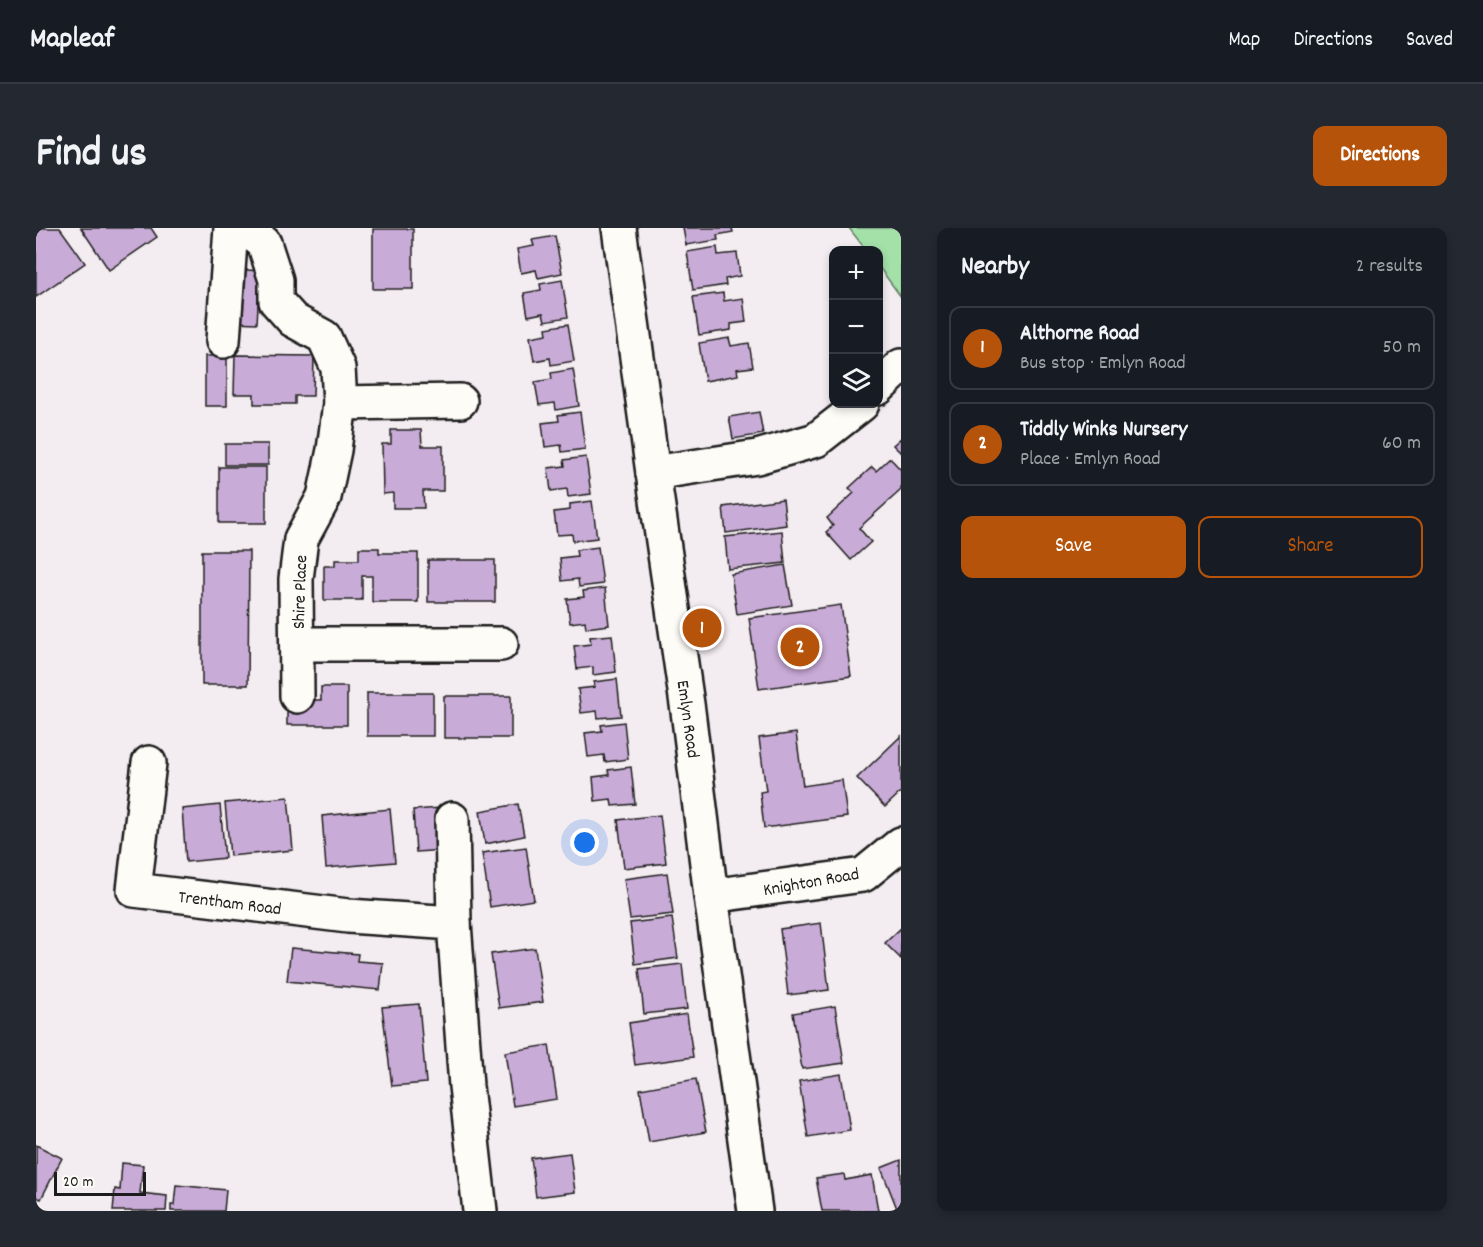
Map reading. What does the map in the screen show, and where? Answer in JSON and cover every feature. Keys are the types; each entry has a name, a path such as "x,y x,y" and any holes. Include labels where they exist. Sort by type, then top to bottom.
{"street":[{"path":"223,341 231,228"},
{"name":"Shire Place","path":"244,228 264,243 276,280 276,301 293,320 324,337 338,368 339,403 334,450 324,496 302,539 296,579 297,696"},
{"name":"Emlyn Road","path":"619,228 688,711 755,1211"},
{"path":"883,384 901,366"},
{"path":"339,403 460,401"},
{"path":"653,473 757,457 816,440 857,408"},
{"name":"Shire Place","path":"297,644 501,644"},
{"name":"Trentham Road","path":"149,763 134,890 348,916 454,923"},
{"path":"452,819 454,923 466,1086 480,1211"},
{"name":"Knighton Road","path":"711,896 863,874 901,844"}],"green space":[{"path":"849,228 901,228 901,297 883,272 883,246 863,246"}],"building":[{"path":"60,228 85,263 36,297 36,230"},
{"path":"81,228 151,228 157,237 109,270"},
{"path":"683,228 732,228 733,232 717,235 718,240 686,245"},
{"path":"373,229 413,229 413,289 373,289"},
{"path":"555,236 562,273 538,278 536,270 521,273 517,249 534,246 532,240"},
{"path":"717,247 718,255 737,253 740,276 725,279 726,285 693,290 687,252"},
{"path":"234,269 260,271 257,323 232,322"},
{"path":"562,280 568,317 545,321 543,313 528,316 524,293 541,290 540,284"},
{"path":"723,293 724,301 743,298 746,322 731,324 731,330 699,335 693,297"},
{"path":"568,324 574,361 551,365 550,358 534,361 530,337 547,334 546,328"},
{"path":"729,338 731,346 749,343 753,367 737,369 738,375 705,381 699,343"},
{"path":"235,355 314,356 313,396 295,396 295,404 254,404 254,394 234,394"},
{"path":"205,356 227,356 227,406 205,406"},
{"path":"573,369 579,406 556,410 555,403 539,405 535,382 552,379 551,373"},
{"path":"580,412 585,449 562,452 561,445 545,447 542,423 559,421 558,415"},
{"path":"759,412 763,434 733,439 729,417"},
{"path":"391,430 421,430 422,446 443,446 443,491 423,491 424,508 393,508 393,493 383,494 382,444 391,444"},
{"path":"901,438 901,453 893,445"},
{"path":"225,444 268,444 268,465 225,465"},
{"path":"586,457 591,494 568,497 567,489 551,491 548,468 565,466 564,460"},
{"path":"890,458 901,470 901,490 859,528 871,542 851,560 826,532 833,526 827,518 854,493 849,488 872,467 876,471"},
{"path":"219,467 266,467 266,523 219,523"},
{"path":"783,499 786,525 726,533 723,507"},
{"path":"592,501 597,538 573,541 572,534 557,535 554,512 570,510 570,504"},
{"path":"782,531 785,563 728,569 725,537"},
{"path":"598,547 603,584 579,587 578,579 562,581 560,558 577,556 576,550"},
{"path":"359,548 379,548 379,553 418,553 418,602 372,602 372,576 362,576 362,600 324,600 324,566 335,566 335,560 359,560"},
{"path":"202,551 249,551 248,685 202,685"},
{"path":"428,560 495,560 495,602 428,602"},
{"path":"785,565 792,605 737,614 731,574"},
{"path":"605,588 609,625 586,628 585,621 570,623 567,599 584,597 583,591"},
{"path":"841,605 851,676 759,689 749,618"},
{"path":"612,635 616,672 593,675 593,667 577,669 574,646 591,644 590,637"},
{"path":"617,679 621,716 598,718 597,711 581,713 578,689 595,687 594,682"},
{"path":"321,687 347,687 347,725 287,725 287,700 321,700"},
{"path":"367,693 433,693 433,736 367,736"},
{"path":"444,696 511,696 511,738 444,738"},
{"path":"624,722 628,759 605,762 604,755 588,757 585,733 602,731 601,725"},
{"path":"796,733 803,786 842,780 847,817 764,828 760,792 766,791 759,738"},
{"path":"901,736 901,792 885,807 857,778"},
{"path":"631,767 635,804 612,806 611,799 595,801 593,777 609,775 608,770"},
{"path":"288,797 293,850 230,856 225,803"},
{"path":"518,804 524,836 485,844 480,811"},
{"path":"220,805 225,858 186,862 182,809"},
{"path":"441,808 444,850 416,852 413,810"},
{"path":"390,809 395,862 326,868 322,816"},
{"path":"660,815 666,863 624,868 618,820"},
{"path":"526,847 534,900 490,907 482,853"},
{"path":"667,873 673,914 630,919 624,879"},
{"path":"672,918 678,958 635,964 630,923"},
{"path":"821,923 829,990 788,995 780,929"},
{"path":"901,928 901,959 885,943"},
{"path":"291,948 358,954 357,961 383,963 380,990 287,981"},
{"path":"535,948 543,1002 499,1008 491,954"},
{"path":"682,964 687,1009 644,1014 639,969"},
{"path":"419,1004 426,1083 392,1086 382,1007"},
{"path":"835,1006 844,1063 802,1069 793,1013"},
{"path":"687,1014 693,1057 635,1065 629,1023"},
{"path":"549,1045 557,1099 513,1106 505,1052"},
{"path":"841,1074 850,1130 808,1137 799,1081"},
{"path":"696,1079 706,1132 649,1142 640,1089"},
{"path":"36,1145 62,1158 41,1199 36,1197"},
{"path":"570,1153 575,1192 536,1197 531,1158"},
{"path":"901,1160 901,1211 898,1211 881,1168"},
{"path":"122,1163 143,1165 140,1193 167,1196 166,1211 113,1211 115,1189 120,1190"},
{"path":"844,1174 845,1180 872,1175 878,1211 822,1211 816,1178"},
{"path":"176,1185 226,1190 224,1211 171,1211 171,1205 174,1205"}],"place":[{"name":"Althorne Road","path":"702,628"},
{"name":"Tiddly Winks Nursery","path":"800,647"}]}
